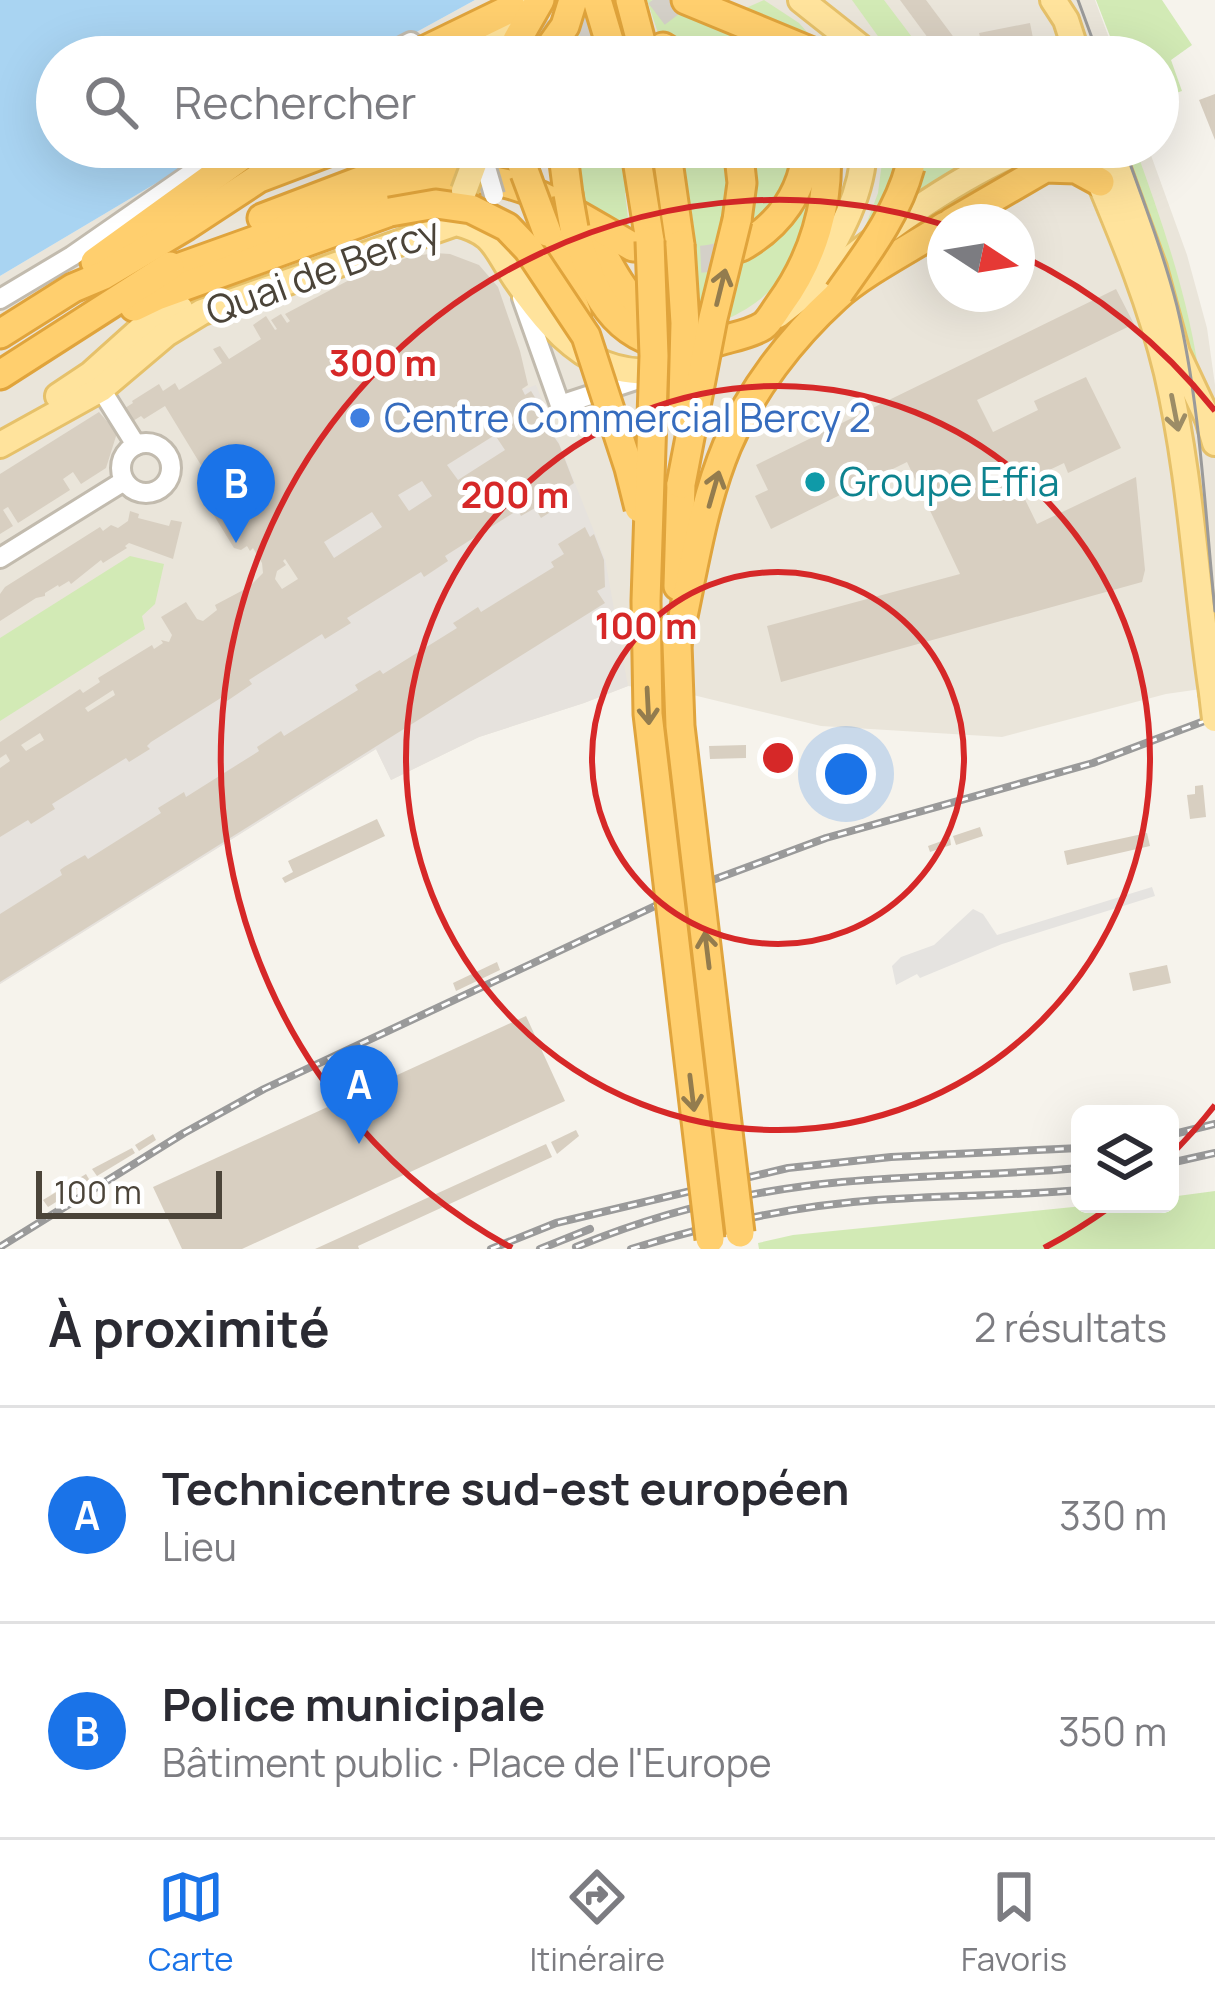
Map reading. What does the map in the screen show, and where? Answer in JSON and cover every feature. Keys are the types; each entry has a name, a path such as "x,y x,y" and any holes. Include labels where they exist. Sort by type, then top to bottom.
{"highway":[{"path":"519,36 540,0"},
{"path":"597,0 608,36"},
{"path":"630,0 651,36"},
{"path":"688,0 724,9 780,36"},
{"path":"442,36 519,4"},
{"path":"558,36 572,6"},
{"path":"568,36 572,6"},
{"path":"724,9 754,36"},
{"path":"74,288 94,262 226,168"},
{"path":"200,187 238,168"},
{"path":"0,334 259,178 285,168"},
{"path":"186,226 342,168"},
{"path":"0,375 202,245 392,168"},
{"path":"523,168 586,336 629,468 648,547"},
{"path":"565,168 584,262 600,299 614,320 634,334 678,348 701,347 764,326 806,259 821,218 827,168"},
{"path":"636,168 654,356 648,714 710,1244"},
{"path":"669,168 685,323 677,644 680,726 741,1241"},
{"path":"681,484 713,318 739,233 740,168"},
{"path":"739,233 758,238 775,222 793,199 803,168"},
{"path":"677,644 710,501 725,450 745,407 776,362 839,293 878,240 904,190 908,168"},
{"path":"980,204 1045,168 1076,169 1100,182"},
{"path":"158,275 390,192 440,179 480,177 507,183 555,202 579,223 641,244"},
{"path":"37,352 157,296 390,212 436,204 488,216 506,226 528,249 586,336"},
{"path":"839,293 927,237"}],"main road":[{"path":"801,0 847,36"},
{"path":"826,0 838,36"},
{"path":"1052,0 1056,36"},
{"path":"1052,0 1071,36"},
{"path":"500,36 519,4"},
{"name":"Quai de Bercy","path":"0,434 96,381 140,330 178,309 397,230 449,206 464,191 474,168"},
{"path":"805,294 842,227 862,168"},
{"path":"662,372 728,351 940,192 981,168"},
{"path":"1095,168 1134,262 1167,375 1215,719"},
{"path":"1100,168 1154,268 1177,353 1215,443"},
{"name":"Quai de Bercy","path":"0,445 202,312 456,223 488,234 552,328 574,348 626,370 662,372"}],"street":[{"path":"0,299 200,168"},
{"path":"484,168 560,405 662,372"},
{"path":"96,381 136,446"},
{"path":"136,446 160,448 170,461 169,477 162,487 138,492 124,481 122,463 136,446"},
{"path":"0,559 124,481"}],"shaded area":[{"path":"475,0 1095,0 1108,36 409,36"},
{"path":"182,168 1156,168 1207,328 1215,385 1215,687 1166,694 1002,737 821,726 693,695 628,686 479,737 391,780 376,749 0,984 0,276"},
{"path":"536,385 605,559 628,686 479,737 391,780 376,749 0,984 0,772 308,577 279,530 509,395"},
{"path":"1152,887 1155,896 1002,944 896,985 892,966 901,957 934,945 973,909 983,914 997,935"}],"green space":[{"path":"647,0 674,6 734,36 659,36"},
{"path":"764,0 810,36 792,36 737,12"},
{"path":"852,0 884,0 911,36 878,36"},
{"path":"1096,0 1162,0 1192,45 1179,54 1179,36 1110,36"},
{"path":"583,4 592,36 575,36 579,5"},
{"path":"571,168 624,168 630,236 577,204"},
{"path":"685,168 729,168 730,209 699,320"},
{"path":"748,168 792,168 785,194 744,237"},
{"path":"881,168 898,168 870,232 864,230"},
{"path":"920,168 960,168 954,171 912,198"},
{"path":"1125,168 1142,168 1156,207 1183,297 1201,389"},
{"path":"819,181 790,264 765,295 725,320 738,261"},
{"path":"130,556 164,564 155,604 142,616 145,629 0,721 0,638"},
{"path":"1215,1191 1215,1249 759,1249 758,1243 793,1235 1071,1207 1071,1213 1179,1213 1179,1196"}],"water":[{"path":"0,0 475,0 409,36 36,36 36,168 182,168 0,276"}],"building":[{"path":"900,0 926,0 953,36 927,36"},
{"path":"1030,23 1033,36 980,36"},
{"path":"1215,94 1215,140 1199,100"},
{"path":"450,254 479,265 498,287 528,385 522,389 525,395 531,391 550,422 546,425 574,483 562,491 568,501 541,518 535,508 521,516 518,510 445,556 448,561 424,577 421,572 347,618 351,623 325,639 322,634 249,680 252,684 227,701 224,696 151,742 150,749 129,762 126,758 52,804 55,809 0,837 0,768 10,761 6,754 0,758 0,742 152,645 154,649 161,640 169,642 172,635 161,617 186,602 203,621 217,610 215,605 249,587 263,573 253,548 234,548 202,496 207,475 165,406 133,421 125,408 159,384 163,391 175,383 179,390 222,363 213,349 220,346 229,359 261,339 253,325 266,316 275,330 271,320 281,314 287,323 285,314 355,277 409,257","holes":["495,435 505,450 458,480 447,465","422,481 432,496 409,511 398,495","372,512 382,527 334,558 324,542","283,561 298,579 282,589 275,579 286,565","113,690 115,695 88,712 85,708","40,733 44,740 26,751 21,745"]},
{"name":"Groupe Effia","path":"1116,289 1134,324 977,400 993,432 1038,410 1034,401 1086,377 1121,448 1068,473 1064,463 1018,485 1037,524 1136,477 1145,570 1142,582 781,682 767,626 960,574 907,462 771,529 755,496 768,490 756,465"},
{"path":"99,412 117,433 106,468 81,484 73,472 63,479 70,490 18,523 6,508 13,526 0,534 0,474"},
{"path":"130,511 139,514 138,518 169,526 171,520 182,522 173,559 129,543 71,584 58,585 0,621 0,594 5,587 100,527 103,531 111,525 118,528 128,521"},
{"path":"585,527 590,537 594,534 604,560 605,587 597,591 605,603 0,982 0,914 62,875 64,867 85,855 88,859 161,813 158,808 184,792 186,797 259,751 257,747 281,731 284,736 358,690 355,685 380,670 383,674 457,628 453,623 478,607 481,612 554,567 551,562 564,554 558,544"},
{"path":"746,745 746,758 710,759 709,746"},
{"path":"1203,785 1206,817 1190,819 1187,795"},
{"path":"377,819 385,836 285,883 282,878 293,872 288,861"},
{"path":"980,827 983,836 956,845 953,836"},
{"path":"1147,833 1150,846 1067,865 1064,851"},
{"path":"950,838 951,845 930,852 928,846"},
{"path":"497,962 500,970 456,991 453,983"},
{"path":"1167,965 1171,983 1133,991 1129,973"},
{"path":"526,1016 565,1101 242,1249 182,1249 153,1187"},
{"path":"576,1130 579,1136 557,1154 551,1142"},
{"path":"153,1134 156,1140 139,1151 135,1145"},
{"path":"546,1144 552,1157 359,1249 315,1249"},
{"path":"132,1148 135,1153 97,1176 92,1169"},
{"path":"86,1174 90,1181 48,1207 43,1200"}],"tunnel":[{"path":"628,36 675,0"},
{"path":"604,36 618,25"},
{"path":"544,36 579,29 631,36"},
{"path":"660,255 702,259 741,247"}],"tram line":[{"path":"1078,0 1091,36"},
{"path":"1131,168 1185,342 1215,611"}],"railway":[{"path":"0,1247 264,1089 702,884 826,838 1093,763 1215,717"},
{"path":"1179,1133 1215,1124"},
{"path":"491,1249 556,1223 788,1168 891,1157 1071,1148"},
{"path":"1179,1161 1215,1153"},
{"path":"576,1247 674,1213 774,1191 1071,1169"},
{"path":"631,1249 722,1224 814,1207 1071,1191"},
{"path":"540,1249 590,1229"}],"place":[{"name":"Centre Commercial Bercy 2","path":"360,418"},
{"name":"Groupe Effia","path":"815,482"},
{"name":"Police municipale","path":"236,543"},
{"name":"Technicentre sud-est européen","path":"359,1144"}]}
